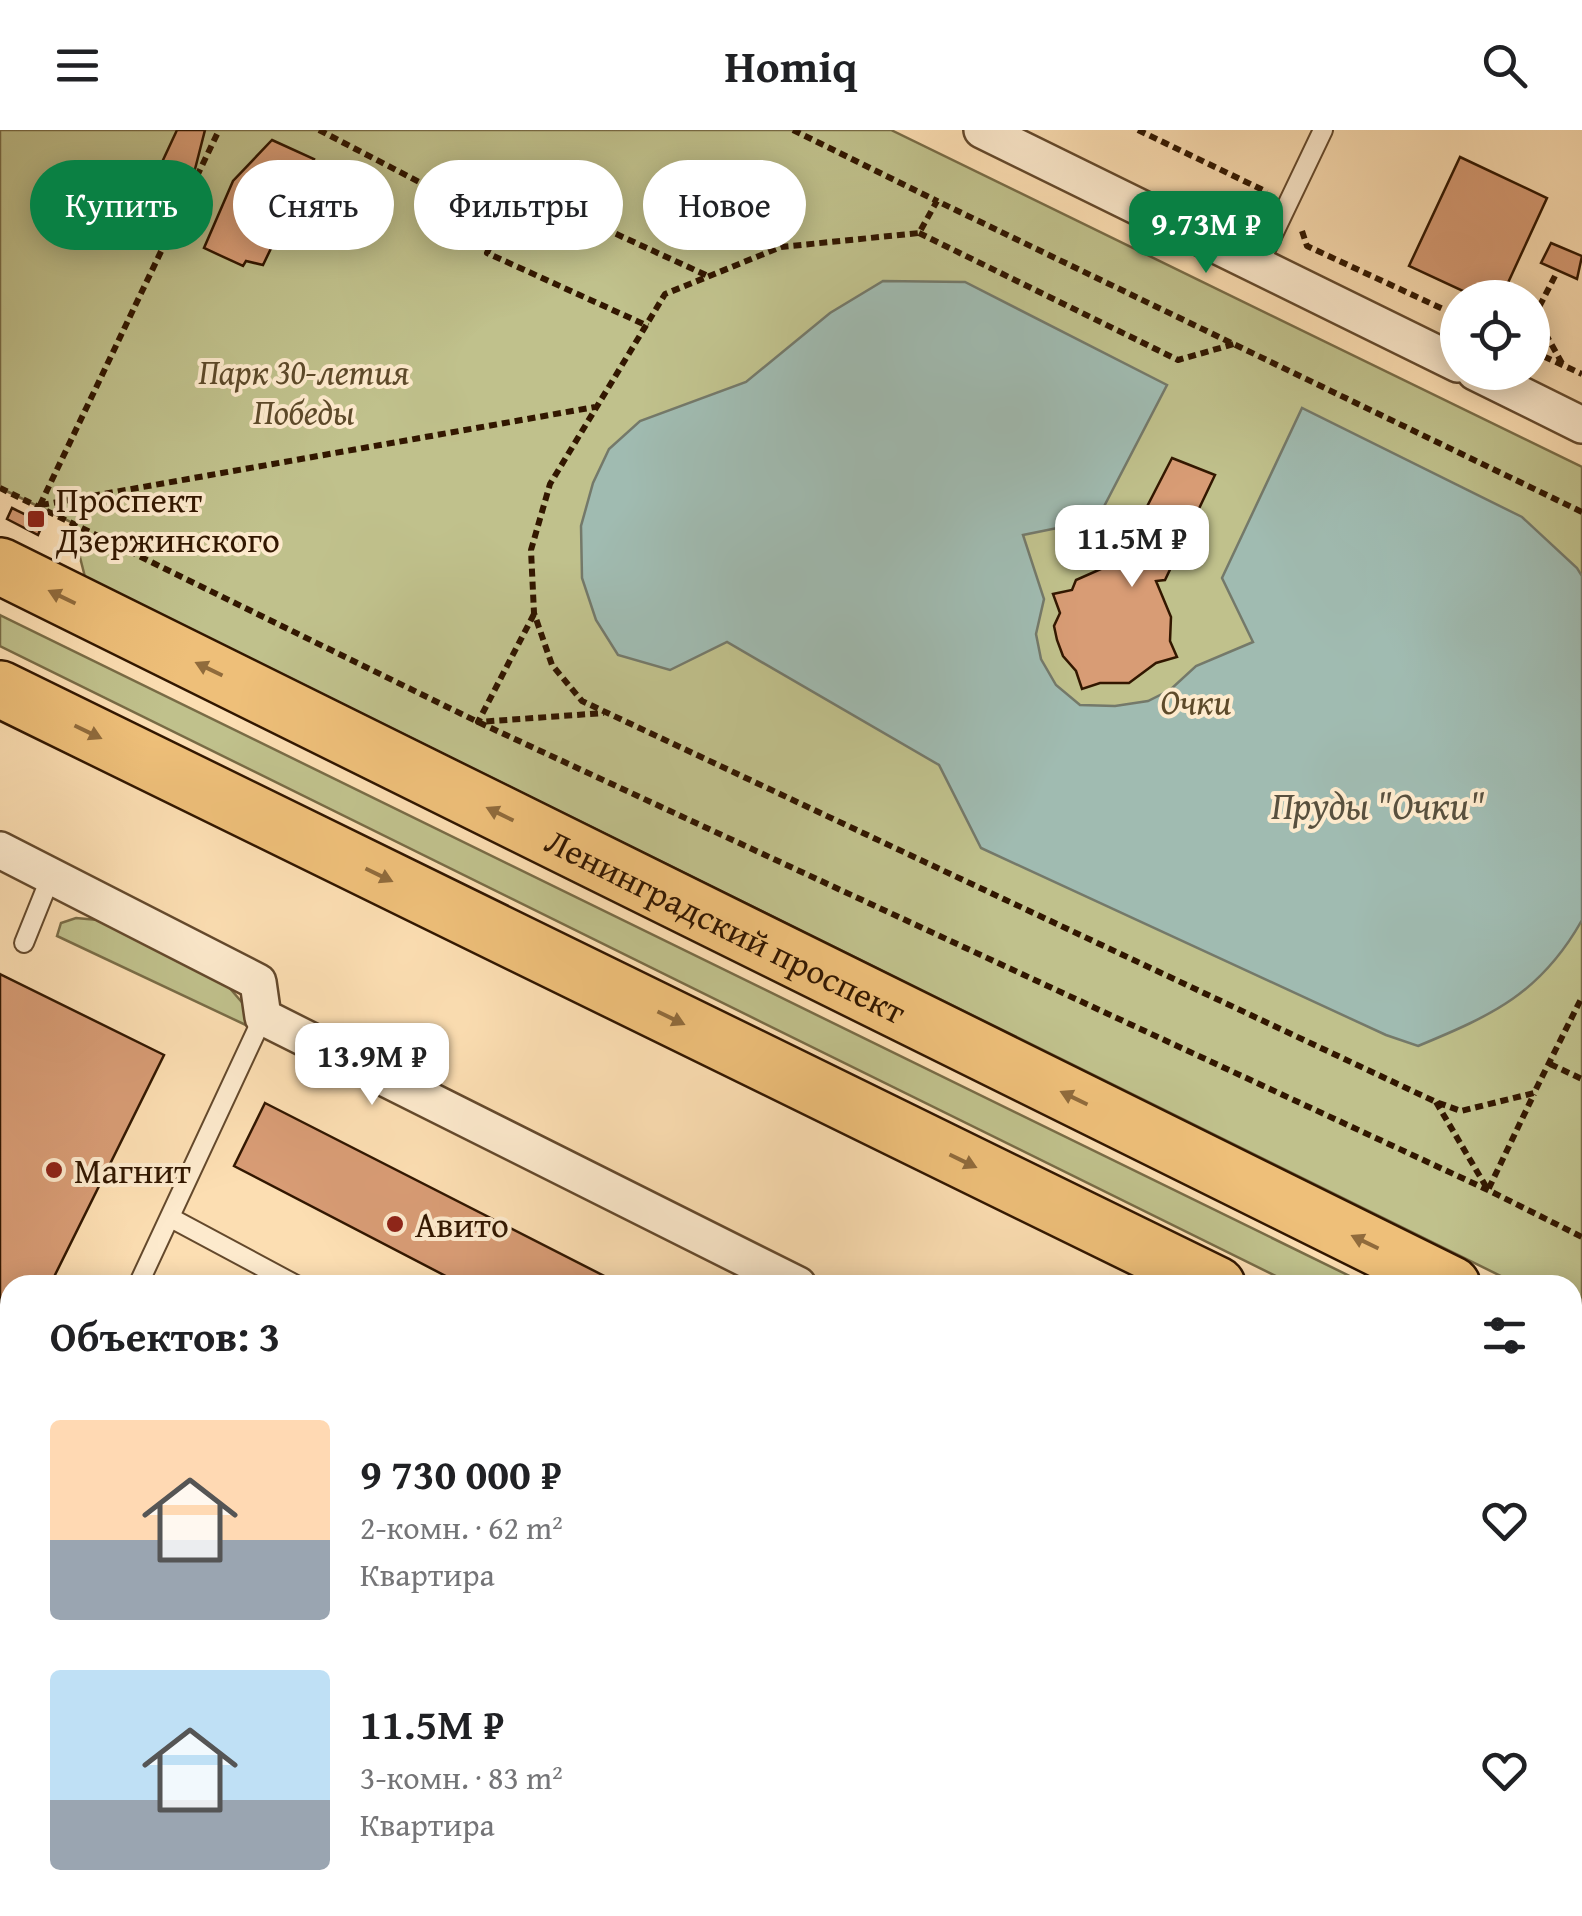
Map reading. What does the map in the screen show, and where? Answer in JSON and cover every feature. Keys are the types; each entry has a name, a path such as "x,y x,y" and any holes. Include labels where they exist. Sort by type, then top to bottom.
{"main road":[{"name":"Ленинградский проспект","path":"0,566 1432,1275"},
{"path":"0,689 1197,1275"}],"street":[{"path":"982,130 1440,355"},
{"path":"1511,390 1582,426"},
{"path":"0,850 258,982 263,1016 778,1275"}],"lane":[{"path":"1258,266 1323,130"},
{"path":"24,943 51,876"},
{"path":"143,1275 263,1016"},
{"path":"171,1218 277,1275"}],"path":[{"path":"39,506 219,130"},
{"path":"319,130 414,179"},
{"path":"794,130 1582,512"},
{"path":"919,233 937,201"},
{"path":"1234,344 1178,360 919,233 781,247 665,294 550,484 531,550 534,613 552,665 582,701 606,713 1436,1102 1460,1111 1534,1093"},
{"path":"623,237 709,277"},
{"path":"488,250 487,253 648,326"},
{"path":"1550,284 1554,276"},
{"path":"1550,344 1563,365"},
{"path":"1550,359 1582,374"},
{"path":"39,506 596,406"},
{"path":"0,488 478,722 1582,1237"},
{"path":"478,722 534,613"},
{"path":"478,722 606,713"},
{"path":"1488,1190 1582,997"},
{"path":"1550,1064 1582,1079"},
{"path":"1436,1102 1488,1190"}],"green space":[{"name":"Очки","path":"0,130 891,130 1582,467 1582,1275 1499,1275 85,577 71,522 0,488"},
{"path":"0,615 1348,1275 1274,1275 0,646"},
{"path":"76,918 98,920 227,985 246,1007 250,1027 57,936 61,923"}],"water":[{"name":"Пруды \"Очки\"","path":"883,281 965,282 1167,385 1097,520 1023,535 1044,599 1036,634 1041,659 1056,685 1080,705 1115,706 1148,701 1170,690 1196,666 1253,642 1222,578 1302,408 1522,517 1577,568 1582,576 1582,920 1550,966 1532,984 1470,1024 1418,1046 1386,1035 981,848 939,765 727,642 670,670 618,655 596,620 582,578 581,526 593,483 609,449 640,421 746,382 830,313"}],"building":[{"path":"177,130 205,130 197,160 163,160"},
{"path":"272,140 314,159 314,160 253,160"},
{"path":"1460,157 1547,198 1509,280 1440,280 1409,266"},
{"path":"233,181 233,250 270,250 263,265 246,261 243,266 208,250 213,250 213,227"},
{"path":"1551,243 1582,256 1577,279 1541,263"},
{"path":"1172,458 1215,475 1165,580 1156,581 1171,617 1170,641 1177,657 1156,663 1129,683 1100,683 1082,689 1057,640 1054,626 1060,613 1053,594 1072,590 1076,580 1119,561"},
{"path":"12,508 43,523 38,535 7,519"},
{"name":"Магнит","path":"0,974 164,1055 55,1275 0,1275"},
{"path":"265,1103 602,1275 444,1275 234,1166"}],"place":[{"name":"Проспект Дзержинского","path":"36,519"},
{"name":"Магнит","path":"54,1170"},
{"name":"Авито","path":"395,1224"}],"park label":[{"name":"Парк 30-летия Победы","path":"304,391"}]}
